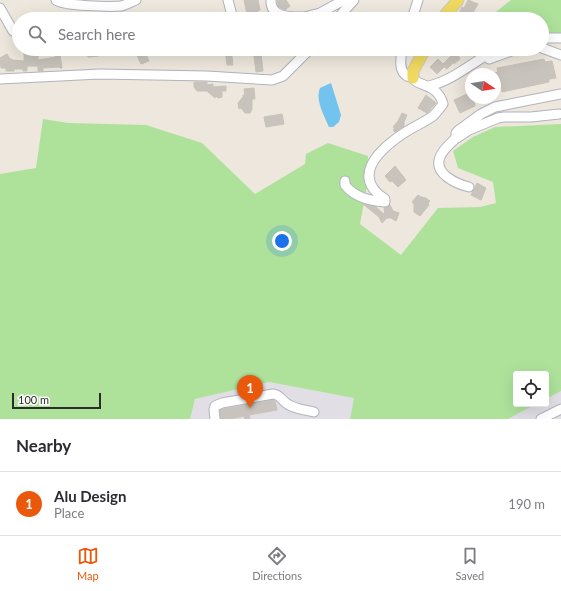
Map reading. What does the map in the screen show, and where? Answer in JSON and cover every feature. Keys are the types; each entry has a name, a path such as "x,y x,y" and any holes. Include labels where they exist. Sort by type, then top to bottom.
{"main road":[{"path":"448,12 458,0"},
{"path":"413,78 413,70 421,56"}],"street":[{"path":"56,0 68,4 122,6 136,0"},
{"path":"228,0 231,12"},
{"path":"271,0 272,9 275,12"},
{"path":"319,12 331,8 344,0"},
{"path":"343,12 354,0"},
{"path":"414,12 418,0"},
{"path":"0,8 12,29"},
{"path":"549,39 561,40"},
{"path":"549,51 561,55"},
{"path":"0,79 100,74 207,76 272,80 283,76 303,56"},
{"path":"345,181 345,185 354,194 378,202 385,202 385,199 379,195 368,177 375,158 390,143 427,120 440,109 443,104 441,98 429,86 417,82 413,78 407,77 403,73 401,67 402,56"},
{"path":"429,86 437,84 485,56"},
{"path":"469,66 497,56"},
{"path":"456,138 456,133 458,130 481,114 495,107 561,94"},
{"path":"469,187 459,184 447,177 440,171 438,165 442,153 456,138 475,127 498,118 559,114"},
{"path":"216,419 214,410 215,406 222,403 275,394 287,404 314,412"},
{"path":"541,419 561,409"}],"shaded area":[{"path":"269,382 355,398 350,419 190,419 195,399"},
{"path":"561,391 561,419 508,419 530,407 549,407 549,397"}],"green space":[{"path":"511,0 561,0 561,34 549,34 549,12 496,12"},
{"path":"43,119 68,123 146,125 202,143 255,194 305,164 306,154 328,143 368,156 367,186 360,224 401,255 438,208 480,207 496,203 493,182 458,168 453,151 473,137 495,127 561,124 561,391 549,397 549,371 513,371 513,407 530,407 508,419 350,419 354,398 269,382 195,399 190,419 0,419 0,174 36,168"}],"water":[{"path":"331,83 341,115 339,122 333,127 329,127 319,102 319,93 320,88"}],"building":[{"path":"244,0 258,0 260,10 256,12 247,12"},
{"path":"277,0 286,0 290,6 285,10 278,6"},
{"path":"468,0 478,4 473,12 460,12 462,7 464,8"},
{"path":"7,54 12,60 24,61 24,56 38,56 38,60 60,56 62,68 43,68 43,71 38,71 38,66 27,66 27,71 23,71 23,69 14,69 14,71 6,71 6,68 1,68 0,58"},
{"path":"137,56 147,56 149,61 141,64"},
{"path":"226,56 232,56 233,65 227,65"},
{"path":"254,56 261,56 263,71 256,72"},
{"path":"451,56 458,56 460,59 454,64 454,62 447,69 444,67 437,74 430,67 438,59 443,64"},
{"path":"544,59 545,62 552,61 556,78 549,79 549,82 502,92 501,68 497,68"},
{"path":"194,82 207,82 207,85 213,84 213,87 226,86 226,91 222,91 222,97 218,98 216,96 215,98 207,91 197,91 194,87"},
{"path":"254,88 255,99 252,99 252,109 250,113 245,113 241,108 239,109 238,103 243,95 245,95 244,89"},
{"path":"426,95 436,103 427,113 418,108"},
{"path":"465,95 465,104 474,104 475,106 460,113 454,100"},
{"path":"402,113 407,115 404,126 395,132 393,130 395,128 393,127"},
{"path":"282,114 284,124 266,127 264,117"},
{"path":"395,166 406,180 398,187 392,181 390,182 385,176"},
{"path":"477,183 486,188 481,200 471,195"},
{"path":"418,195 430,201 428,203 429,205 420,216 414,212 414,204 412,202"},
{"path":"363,204 376,207 385,215 384,208 390,205 393,211 399,213 396,221 391,218 387,218 382,223 379,217"},
{"path":"273,400 275,401 277,410 249,415 250,419 245,419 244,416 221,419 220,410"}],"place":[{"name":"Alu Design","path":"250,408"}]}
